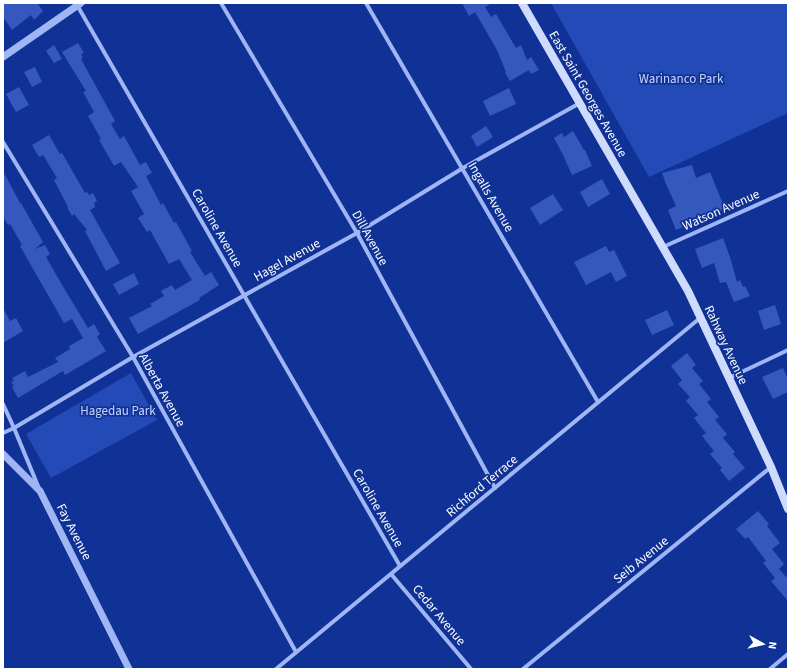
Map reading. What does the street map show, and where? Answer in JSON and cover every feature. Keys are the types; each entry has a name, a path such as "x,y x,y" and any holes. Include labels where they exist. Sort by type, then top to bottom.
{"main road":[{"name":"East Saint Georges Avenue","path":"522,3 634,197"},
{"name":"Rahway Avenue","path":"634,197 688,292 788,506"}],"street":[{"name":"Dill Avenue","path":"221,3 357,233 495,488"},
{"name":"Ingalls Avenue","path":"366,3 598,402"},
{"path":"3,57 78,4"},
{"name":"Caroline Avenue","path":"78,4 400,566"},
{"name":"Hagel Avenue","path":"3,433 14,428 133,357 357,233 463,168 580,103"},
{"name":"Alberta Avenue","path":"3,142 133,357 296,652"},
{"name":"Watson Avenue","path":"662,247 788,191"},
{"name":"Richford Terrace","path":"276,669 700,318"},
{"path":"728,378 788,350"},
{"name":"Fay Avenue","path":"3,404 40,491 129,669"},
{"path":"3,454 40,491"},
{"name":"Seib Avenue","path":"523,669 771,467"},
{"name":"Cedar Avenue","path":"391,574 471,669"},
{"path":"770,669 788,654"}],"green space":[{"name":"Warinanco Park","path":"551,3 788,3 788,113 649,177"},
{"name":"Hagedau Park","path":"131,373 157,420 51,478 26,434"}],"building":[{"path":"3,3 37,3 43,11 34,20 31,15 12,30 3,17"},
{"path":"462,3 492,3 485,7 491,17 496,14 516,48 521,45 527,60 531,57 539,70 531,74 529,70 510,81 505,73 506,72 497,50 475,12 469,16"},
{"path":"78,43 84,53 81,54 83,58 81,59 115,121 111,124 120,139 124,136 140,165 146,162 152,173 146,176 161,205 163,203 174,223 176,222 192,251 190,252 205,276 211,272 219,285 199,298 200,300 138,334 129,318 152,306 150,304 164,296 161,291 172,285 175,290 192,280 179,259 169,264 150,230 147,232 138,218 144,214 131,191 138,187 121,162 114,166 99,140 101,139 88,116 94,112 83,92 86,91 62,52"},
{"path":"54,45 62,59 54,63 46,51"},
{"path":"35,67 42,82 32,87 24,72"},
{"path":"19,87 29,105 16,112 6,94"},
{"path":"509,88 516,104 490,116 483,101"},
{"path":"486,126 493,137 477,147 471,136"},
{"path":"573,131 585,150 592,166 572,175 554,138 562,133 564,137"},
{"path":"49,135 60,154 62,153 85,193 87,192 89,195 93,193 97,201 94,203 95,207 90,210 120,263 106,271 85,231 87,230 74,214 72,216 67,207 54,180 57,178 43,155 39,157 32,145"},
{"path":"692,165 696,178 710,172 725,209 676,230 668,210 676,206 662,173"},
{"path":"3,171 43,242 35,249 45,245 50,254 46,257 58,278 88,328 94,324 100,334 97,337 106,351 65,375 63,371 18,398 12,387 14,386 11,382 14,381 12,378 25,371 28,377 58,362 55,358 70,349 69,346 83,338 72,319 64,323 20,246 22,245 10,224 8,225 3,217"},
{"path":"602,179 610,194 588,207 580,192"},
{"path":"553,194 563,210 540,225 530,208"},
{"path":"723,238 737,282 740,280 750,296 734,302 726,282 720,283 714,263 702,268 695,249"},
{"path":"606,246 609,252 614,250 627,276 616,282 611,272 586,285 574,262"},
{"path":"134,273 139,284 119,295 113,284"},
{"path":"775,305 781,324 764,330 758,311"},
{"path":"3,308 10,321 16,318 23,331 3,343"},
{"path":"667,310 674,325 652,335 645,320"},
{"path":"687,353 696,365 692,368 703,381 699,384 711,399 707,402 719,417 715,420 727,434 723,438 735,452 733,454 745,468 729,481 720,470 722,468 710,454 714,451 702,436 706,433 694,418 698,415 686,401 690,397 678,384 682,380 671,366"},
{"path":"783,368 788,380 788,392 773,399 762,377"},
{"path":"758,511 769,524 767,526 780,543 772,549 784,564 779,569 788,579 788,601 771,581 775,578 763,563 766,561 748,537 745,539 736,529"}]}
